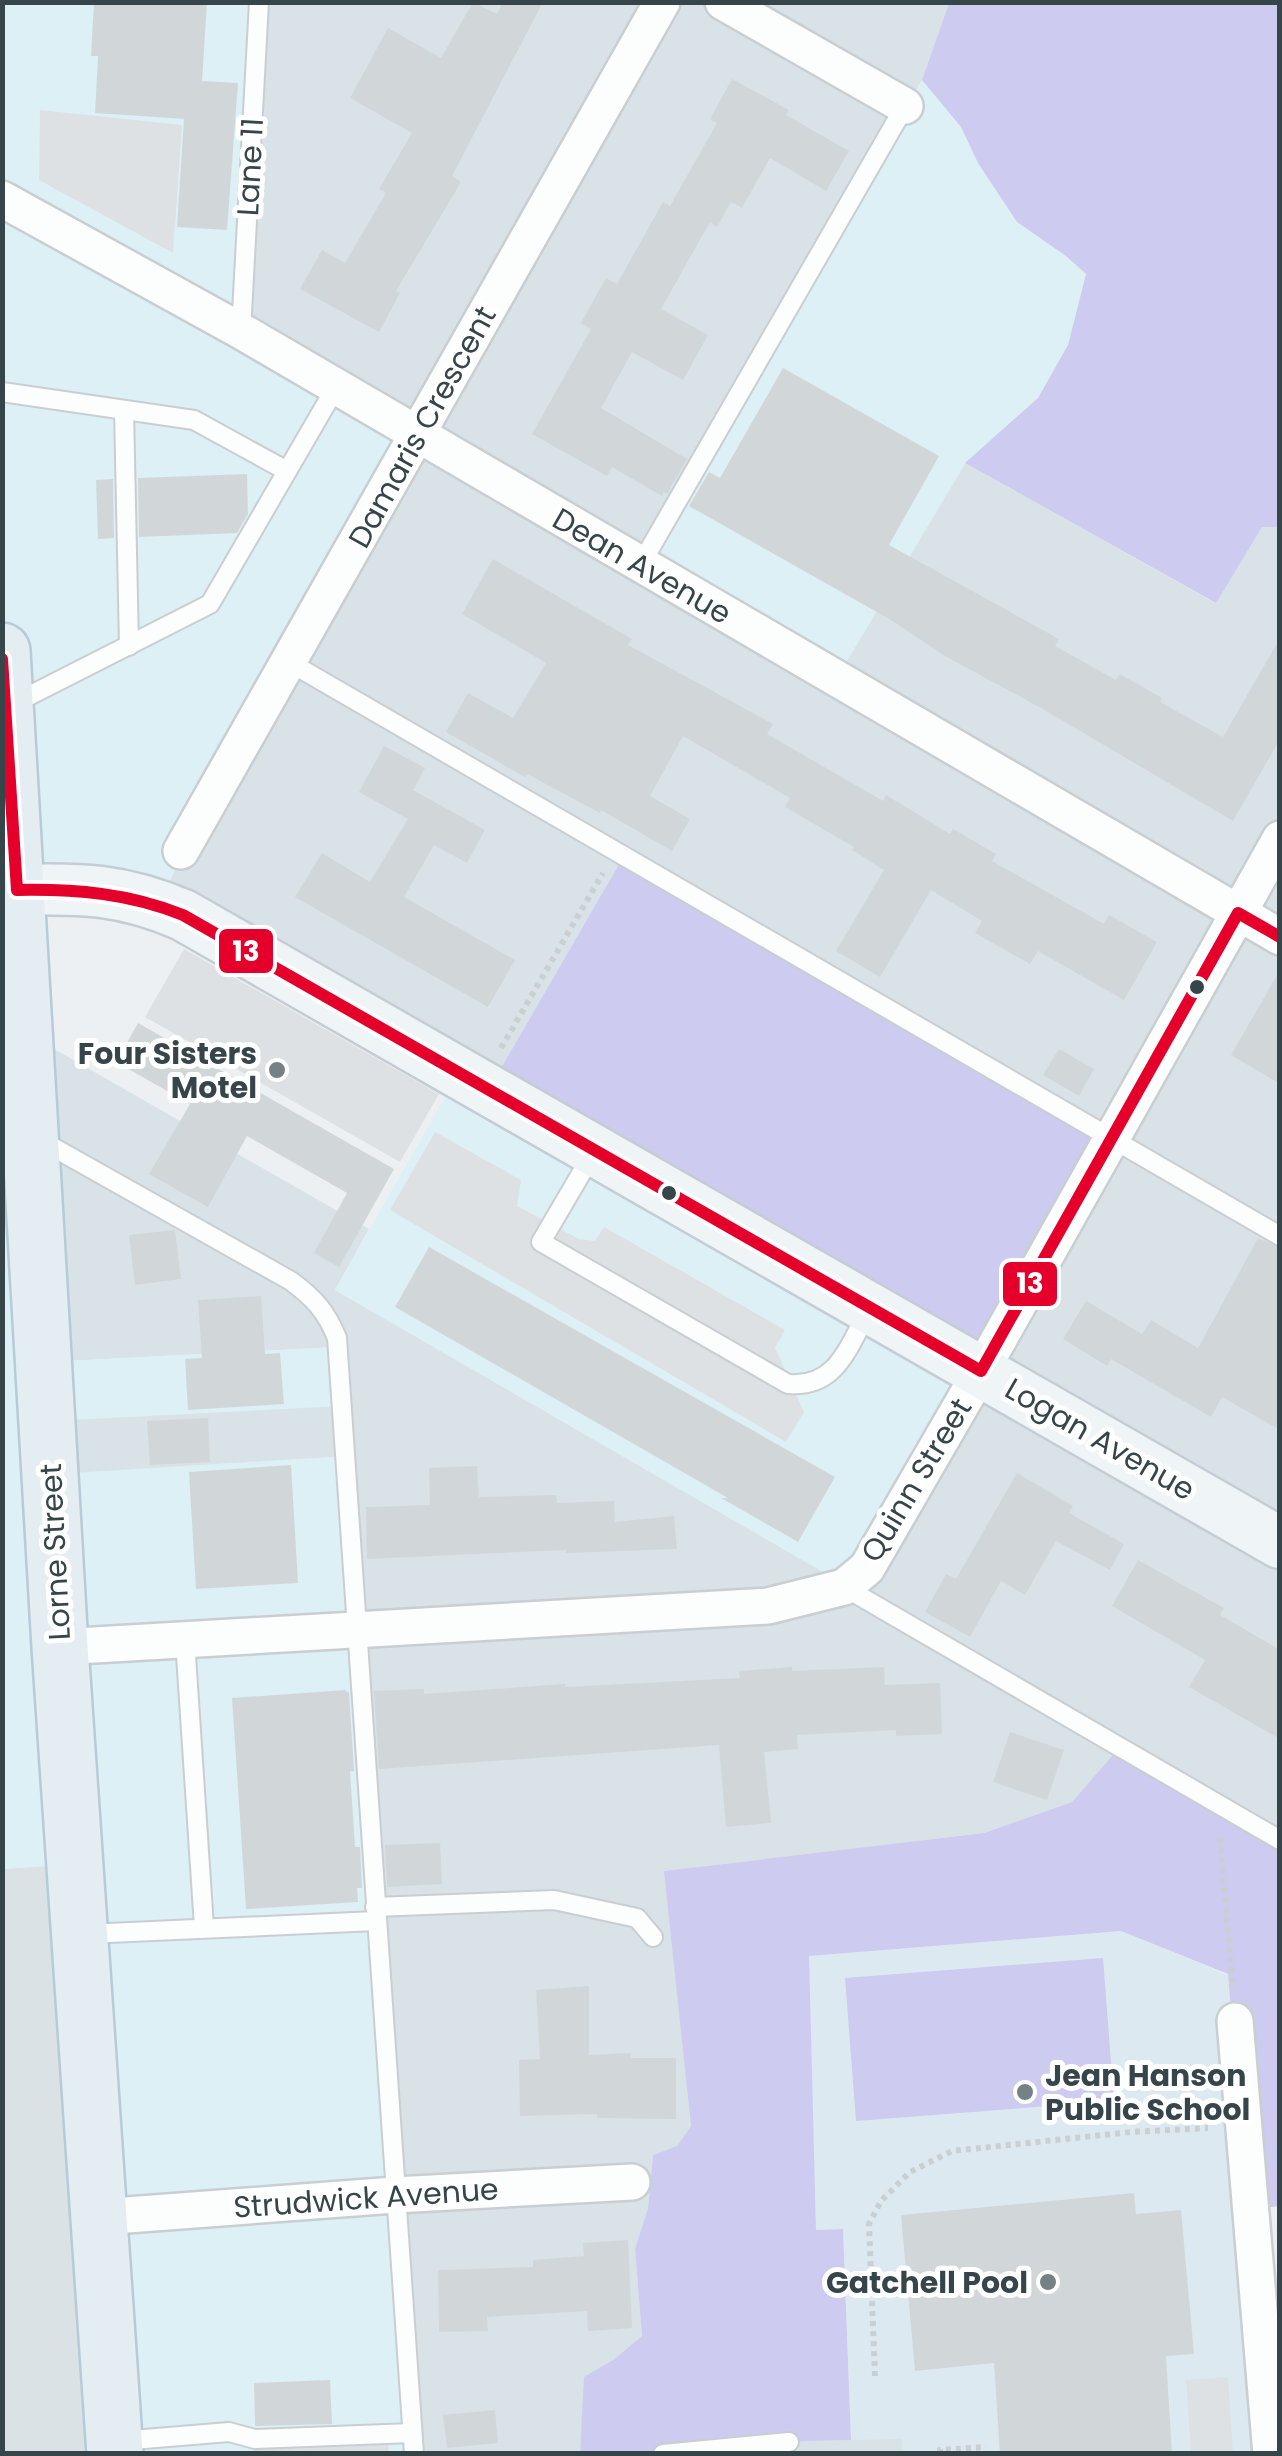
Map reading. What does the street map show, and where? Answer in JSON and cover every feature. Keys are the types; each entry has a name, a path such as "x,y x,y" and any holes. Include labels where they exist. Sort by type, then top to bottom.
{"main road":[{"name":"Lorne Street","path":"2,651 10,889 30,1135 60,1647 115,2447"}],"street":[{"name":"Damaris Crescent","path":"181,851 662,2"},
{"path":"723,2 905,106"},
{"name":"Dean Avenue","path":"2,198 241,331 1280,937"},
{"name":"Quinn Street","path":"60,1647 768,1606 844,1586 867,1568 1280,839"},
{"name":"Logan Avenue","path":"10,889 100,889 159,904 184,915 1280,1544"},
{"path":"1236,2020 1273,2435"},
{"name":"Strudwick Avenue","path":"100,2217 632,2182"}],"lane":[{"name":"Lane 11","path":"241,331 259,2"},
{"path":"640,564 905,106"},
{"path":"6,707 210,604 336,387"},
{"path":"2,392 194,420 287,471"},
{"path":"124,410 129,646"},
{"path":"289,662 1280,1236"},
{"path":"30,1135 291,1281 328,1314 336,1338 414,2454"},
{"path":"595,1150 541,1242 590,1271 788,1384 809,1385 826,1378 871,1308"},
{"path":"844,1586 1280,1840"},
{"path":"184,1640 204,1927"},
{"path":"80,1935 554,1900 637,1918 653,1937"},
{"path":"115,2447 229,2432 256,2439 412,2433"},
{"path":"663,2454 789,2442"}],"path":[{"path":"480,1084 615,852"},
{"path":"1217,1804 1236,2020"},
{"path":"875,2376 869,2224 881,2200 910,2172 952,2151 1131,2132 1244,2126"},
{"path":"940,2454 940,2450 986,2447"}],"shaded area":[{"path":"3,3 264,3 245,329 424,434 183,853 160,901 19,887 47,1362 339,1347 343,1406 51,1421 55,1474 346,1456 416,2453 117,2453 77,1864 3,1869 2,886 19,886 2,593"},
{"path":"264,3 949,3 922,80 645,563 838,675 965,463 1215,603 1262,527 1279,527 1279,1843 1118,1749 1072,1802 984,1833 665,1871 691,2126 677,2146 653,2155 648,2208 635,2249 642,2336 585,2378 580,2453 416,2453 54,1474 50,1421 338,1347 46,1362 28,1034 369,1229 335,1290 848,1586 622,859 490,1087 160,901 183,853 245,329"},
{"path":"949,3 1279,3 1279,527 1262,527 1216,603 965,463 1038,398 1068,345 1086,274 1017,222 978,163 961,127 922,80"},
{"path":"922,80 961,127 978,163 1017,222 1086,274 1068,345 1038,398 965,464 838,676 644,563"},
{"path":"40,110 182,125 173,253 39,180"},
{"path":"622,859 1111,1144 986,1368 490,1087"},
{"path":"184,949 439,1094 400,1162 145,1017"},
{"path":"461,1069 986,1368 849,1587 335,1290"},
{"path":"435,1132 521,1180 517,1206 579,1239 595,1241 604,1227 785,1330 775,1348 804,1412 786,1442 390,1210"},
{"path":"1118,1749 1279,1843 1279,2206 1247,2210 1228,1974 1121,1931 809,1956 816,2230 843,2229 851,2440 580,2454 584,2377 642,2336 635,2249 648,2208 653,2155 677,2146 691,2126 664,1871 984,1833 1072,1802"},
{"path":"78,1864 117,2453 3,2454 3,1869"},
{"name":"Jean Hanson Public School","path":"1121,1931 1228,1975 1268,2453 903,2454 902,2439 851,2440 843,2229 816,2230 808,1956"},
{"path":"1103,1958 1114,2101 856,2121 845,1978"},
{"path":"1228,2377 1233,2453 1191,2453 1186,2380"},
{"path":"387,2425 389,2453 254,2453 253,2431"},
{"path":"902,2438 903,2453 643,2454 793,2440"}],"building":[{"path":"94,2 207,2 202,81 238,83 227,230 177,227 184,119 95,113 98,56 91,56"},
{"path":"473,2 497,14 503,2 543,2 452,176 461,182 396,291 400,293 379,332 300,289 322,250 345,263 386,193 379,189 412,133 350,98 388,28 441,58"},
{"path":"732,79 789,110 786,115 849,151 826,191 770,158 742,208 731,202 717,227 710,222 661,309 708,335 683,380 632,352 601,408 687,459 667,494 662,496 612,467 607,476 532,434 591,329 581,323 606,278 617,284 663,202 670,206 717,123 710,119"},
{"path":"783,368 939,456 889,545 1059,639 1055,646 1116,680 1120,674 1162,698 1160,702 1223,737 1280,638 1280,739 1233,821 689,506 709,472 720,478"},
{"path":"247,474 248,514 237,533 139,537 138,478"},
{"path":"113,479 114,538 98,539 96,480"},
{"path":"493,559 632,639 628,645 773,724 767,734 883,801 886,795 950,834 953,829 996,854 992,861 1104,924 1109,915 1157,942 1124,1000 1038,951 1030,964 975,933 982,921 931,890 880,977 836,951 884,870 852,850 854,847 785,807 790,798 683,736 650,796 690,819 672,851 601,810 600,813 527,774 525,777 446,732 468,693 513,718 546,663 462,614"},
{"path":"384,746 425,768 413,790 485,830 467,863 434,845 404,897 515,960 488,1007 295,897 322,853 370,882 408,819 359,792"},
{"path":"1280,970 1280,1084 1231,1055"},
{"path":"138,1023 394,1169 339,1267 314,1253 347,1193 247,1136 208,1207 149,1174 190,1104 116,1062"},
{"path":"1059,1049 1094,1069 1079,1096 1043,1075"},
{"path":"175,1230 181,1279 135,1285 129,1235"},
{"path":"1258,1238 1280,1248 1280,1430 1222,1397 1211,1417 1111,1359 1107,1366 1063,1339 1086,1301 1142,1334 1151,1320 1198,1348"},
{"path":"429,1247 835,1477 798,1542 395,1307"},
{"path":"261,1296 265,1354 280,1353 284,1404 188,1410 185,1359 202,1358 198,1300"},
{"path":"208,1418 210,1462 150,1465 147,1421"},
{"path":"291,1465 298,1583 196,1589 189,1472"},
{"path":"477,1466 479,1497 556,1495 557,1503 614,1501 615,1522 674,1516 677,1549 367,1559 366,1507 430,1505 429,1468"},
{"path":"1017,1473 1073,1506 1069,1513 1124,1544 1110,1570 1056,1541 1025,1595 1001,1581 970,1637 925,1612 946,1574 956,1579"},
{"path":"1138,1560 1224,1608 1220,1615 1280,1650 1280,1739 1189,1687 1205,1660 1112,1606"},
{"path":"792,1667 792,1671 884,1667 885,1685 940,1683 942,1734 896,1736 896,1730 797,1735 798,1749 764,1752 771,1823 726,1827 719,1745 379,1769 374,1691 424,1689 424,1694 740,1678 739,1671"},
{"path":"345,1690 349,1693 354,1771 350,1771 355,1847 360,1847 362,1888 357,1888 358,1902 246,1909 232,1698"},
{"path":"1010,1732 1064,1750 1047,1800 993,1782"},
{"path":"440,1843 442,1884 387,1887 385,1845"},
{"path":"589,1986 589,2055 630,2053 631,2058 676,2058 676,2119 597,2118 597,2114 520,2116 519,2060 540,2059 536,1990"},
{"name":"Gatchell Pool","path":"1134,2193 1136,2214 1181,2210 1194,2354 1166,2356 1172,2454 1000,2454 994,2363 915,2371 901,2215"},
{"path":"628,2240 632,2328 588,2331 587,2311 487,2317 488,2331 439,2332 438,2270 533,2267 533,2260 584,2256 583,2243"},
{"path":"330,2380 332,2424 255,2426 254,2383"},
{"path":"495,2410 498,2443 447,2448 443,2415"}],"transit line":[{"name":"13","path":"2,659 17,890 102,894 183,915 981,1371 1238,913 1280,937"}],"place":[{"name":"Four Sisters Motel","path":"277,1070"},
{"name":"Jean Hanson Public School","path":"1025,2092"},
{"name":"Gatchell Pool","path":"1048,2282"}]}
